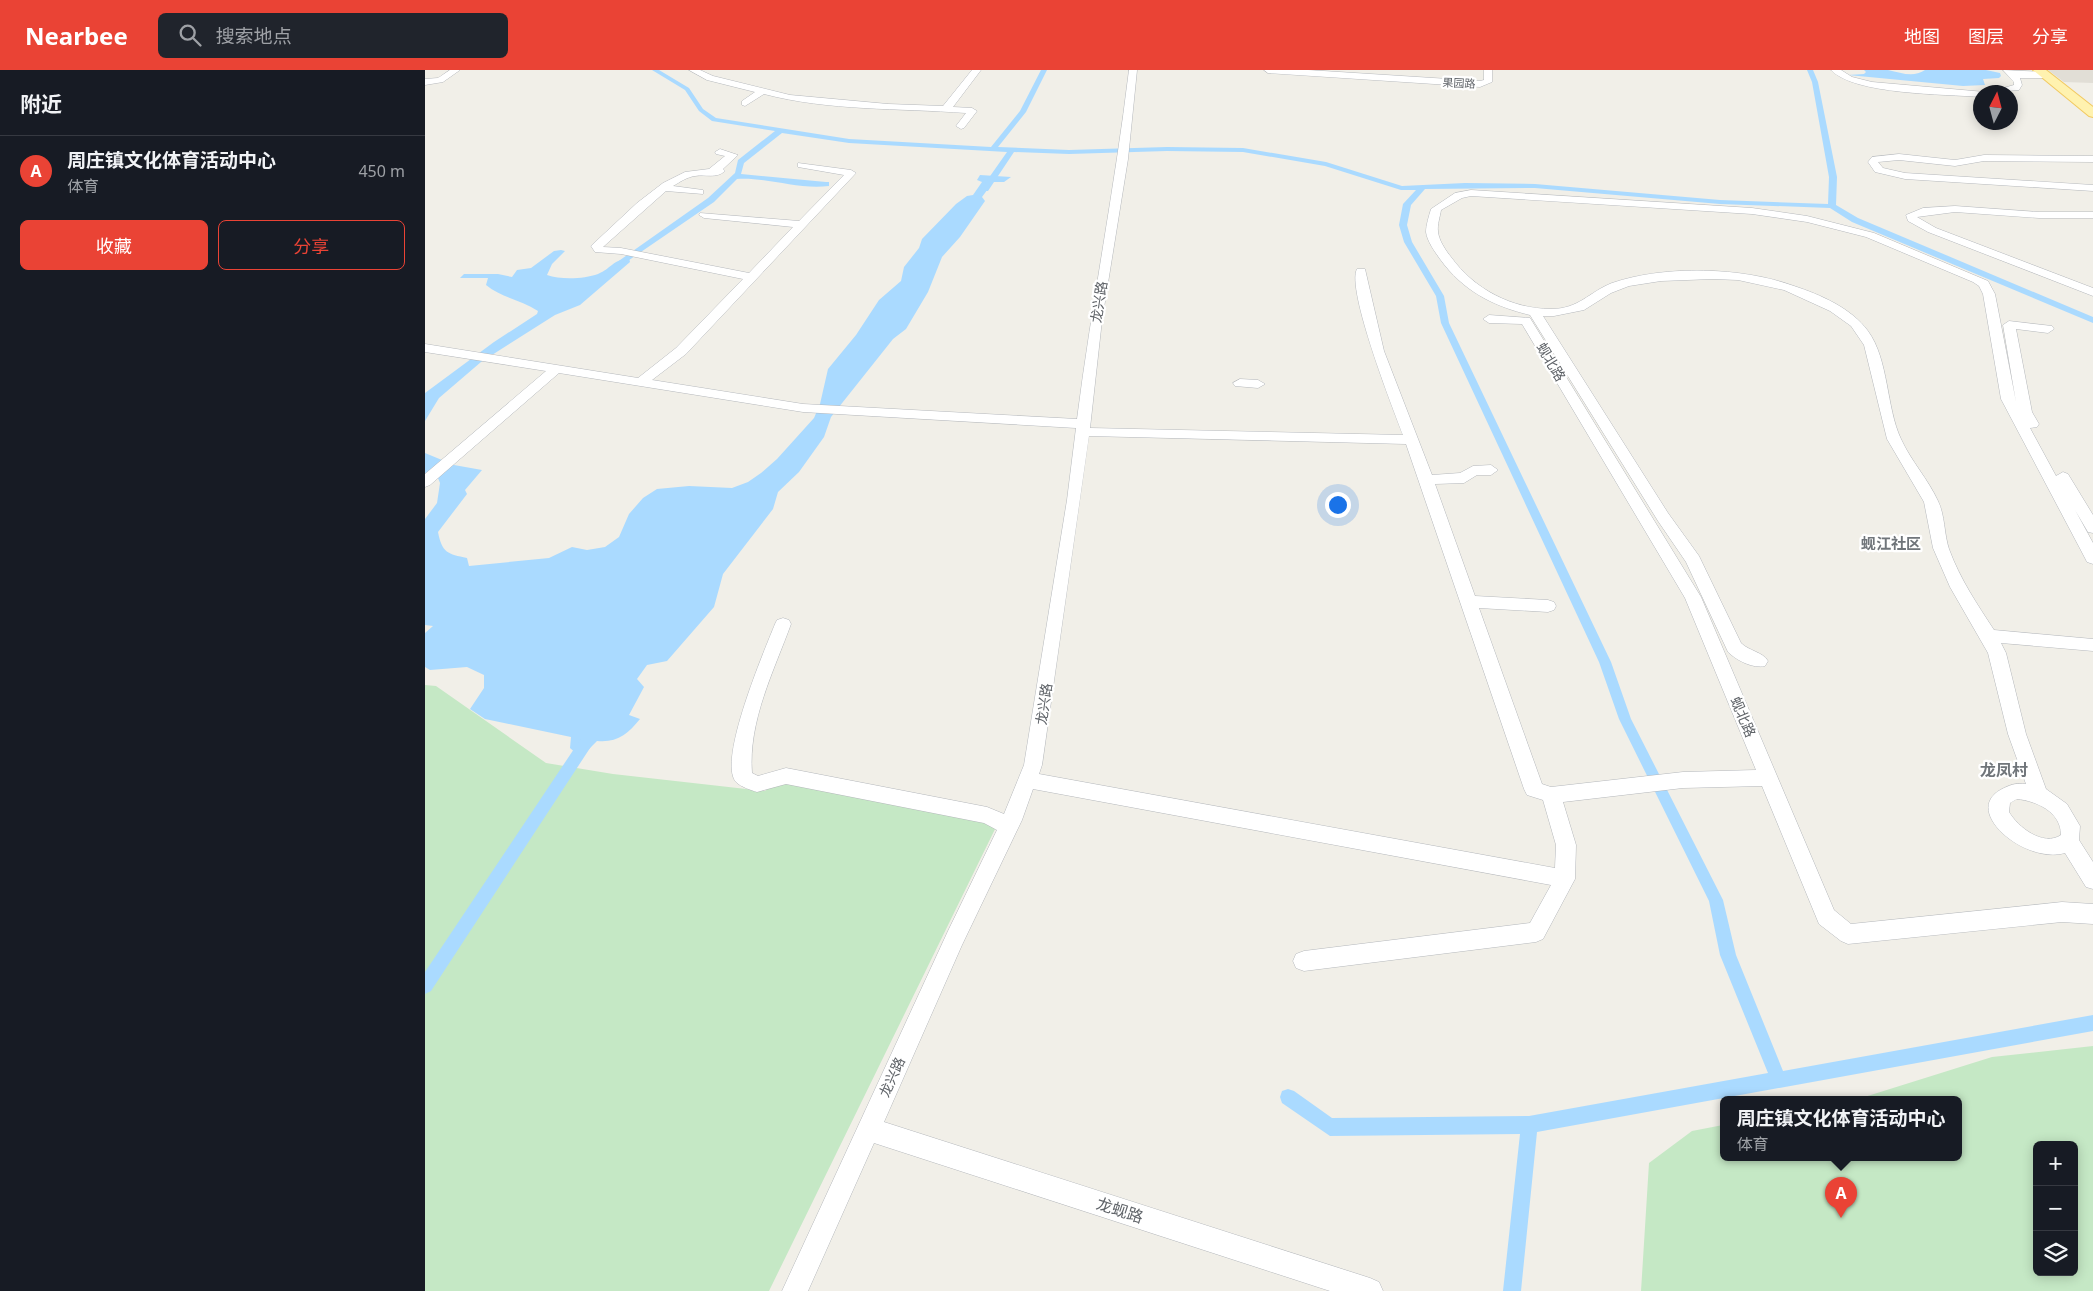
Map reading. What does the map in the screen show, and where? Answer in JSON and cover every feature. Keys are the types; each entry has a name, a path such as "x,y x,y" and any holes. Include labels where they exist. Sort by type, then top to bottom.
{"main road":[{"path":"2043,73 2093,113"}],"street":[{"path":"425,82 440,80 456,70"},
{"path":"693,70 709,78 790,98 865,105 972,111 961,126"},
{"path":"946,109 977,70"},
{"name":"龙兴路","path":"795,1291 1029,780 1039,741 1133,70"},
{"name":"果园路","path":"1268,70 1480,84 1488,82 1488,70"},
{"path":"1835,70 1849,79 1872,85 1973,93"},
{"path":"2009,72 2043,73"},
{"path":"2009,72 2017,85"},
{"path":"745,103 761,92"},
{"path":"720,152 733,155 715,173 689,174 665,188 597,246 599,250 621,251 752,277"},
{"path":"2093,159 1984,158 1955,163 1899,157 1876,159 1873,162 1879,170 1905,176 2093,188"},
{"path":"641,382 681,352 851,173 802,165"},
{"path":"665,188 699,192"},
{"path":"2037,795 2037,785 2017,734 1999,660 1989,636 1958,587 1941,548 1931,502 1894,439 1866,336 1841,311 1812,294 1784,284 1744,278 1690,276 1661,278 1619,285 1606,290 1585,306 1574,310 1521,310 1474,288 1461,277 1433,236 1436,209 1459,195 1471,193 1640,202 1763,212 1807,219 1870,236 1977,280 1984,284 1989,294 2008,399 2093,558"},
{"path":"2093,215 2040,216 1959,210 1918,212 1911,215 1916,223 1932,230 2093,292"},
{"path":"703,215 802,224"},
{"path":"1361,271 1361,282 1378,351 1412,440 1534,789 1551,795 1683,780 1769,778"},
{"path":"1535,311 1663,517 1693,560 1716,605 1734,647 1745,656 1759,661"},
{"name":"蚬北路","path":"1489,319 1526,321 1693,597 1826,917 1848,934 2061,912 2093,914"},
{"path":"2049,329 2009,325 2025,412 2093,528"},
{"path":"425,348 806,408 1083,428 1412,440"},
{"path":"425,482 557,368"},
{"path":"1240,383 1258,384"},
{"path":"1425,480 1464,478 1473,471 1491,470"},
{"path":"1469,602 1548,606"},
{"path":"783,624 745,732 740,764 743,777 757,784 786,776 987,816 1009,826"},
{"path":"1989,636 2093,645"},
{"path":"1029,780 1565,879"},
{"path":"2016,791 2037,795 2059,808 2068,820 2072,832 2069,841 2059,847 2046,847 2023,839 2004,823 1998,811 1999,801 2005,794 2016,791"},
{"path":"1304,961 1536,932 1565,879 1566,845 1551,795"},
{"path":"2069,841 2093,880"},
{"name":"龙蚬路","path":"869,1129 1370,1291"}],"shaded area":[{"path":"2048,70 2093,70 2093,83 2064,82"}],"green space":[{"path":"425,685 436,686 546,763 613,774 765,791 780,776 997,825 769,1291 425,1291"},
{"path":"2093,1046 2093,1291 1641,1291 1649,1163 1692,1131 1720,1126 1720,1161 1962,1161 1962,1096 1868,1096 1992,1057"}],"water":[{"path":"1864,70 1888,70 1916,74 1925,70 1986,70 2000,73 2001,76 1999,78 1983,79 1985,85 1963,86 1848,75 1864,74 1866,72"},
{"path":"980,175 1011,177 1004,182 993,182 982,197 985,201 960,237 942,257 928,292 906,329 893,339 831,417 824,437 799,472 778,492 773,509 723,574 714,607 667,661 647,665 637,679 644,687 629,715 640,719 631,729 616,739 597,741 584,754 578,755 570,748 571,737 485,719 470,709 484,688 484,675 467,667 430,670 425,667 425,633 433,626 425,625 425,519 437,503 440,483 438,478 425,476 425,453 454,465 482,470 465,490 467,494 438,532 444,548 451,554 467,558 469,566 549,558 572,547 587,550 605,547 619,537 629,514 643,498 657,489 689,486 732,488 748,482 777,459 814,418 820,404 828,369 856,335 879,300 901,281 904,267 919,248 922,239 956,204 967,196 973,195 982,182 977,180"},
{"path":"554,251 565,251 552,264 547,275 566,278 586,277 598,274 623,259 629,258 630,262 580,305 555,315 481,362 439,398 425,421 425,393 494,342 537,314 538,311 492,289 486,285 488,278 460,278 464,274 498,274 512,277 517,270 531,268"}],"waterway":[{"path":"655,70 687,89 701,110 714,120 781,130"},
{"path":"993,149 1023,112 1044,70"},
{"path":"1810,70 1815,82 1833,177 1832,206"},
{"path":"616,267 711,200 738,174 741,162 781,130"},
{"path":"781,130 849,141 993,149"},
{"path":"993,149 1069,152 1167,149 1243,150 1326,164 1401,188 1465,185 1535,186 1720,202 1832,206"},
{"path":"985,189 1012,150"},
{"path":"735,177 751,176 775,181 826,184"},
{"path":"1423,187 1407,204 1403,225 1408,242 1440,296 1445,323 1605,662 1625,719 1716,900 1728,955 1779,1080"},
{"path":"1832,206 1855,220 2093,320"},
{"path":"425,986 587,741"},
{"path":"1779,1080 2093,1023"},
{"path":"1529,1125 1779,1080"},
{"path":"1288,1097 1330,1127 1529,1125"},
{"path":"1512,1291 1529,1125"}],"place":[{"name":"周庄镇文化体育活动中心","path":"1841,1218"}],"district":[{"name":"蚬江社区","path":"1891,544"},
{"name":"龙凤村","path":"2004,770"}]}
